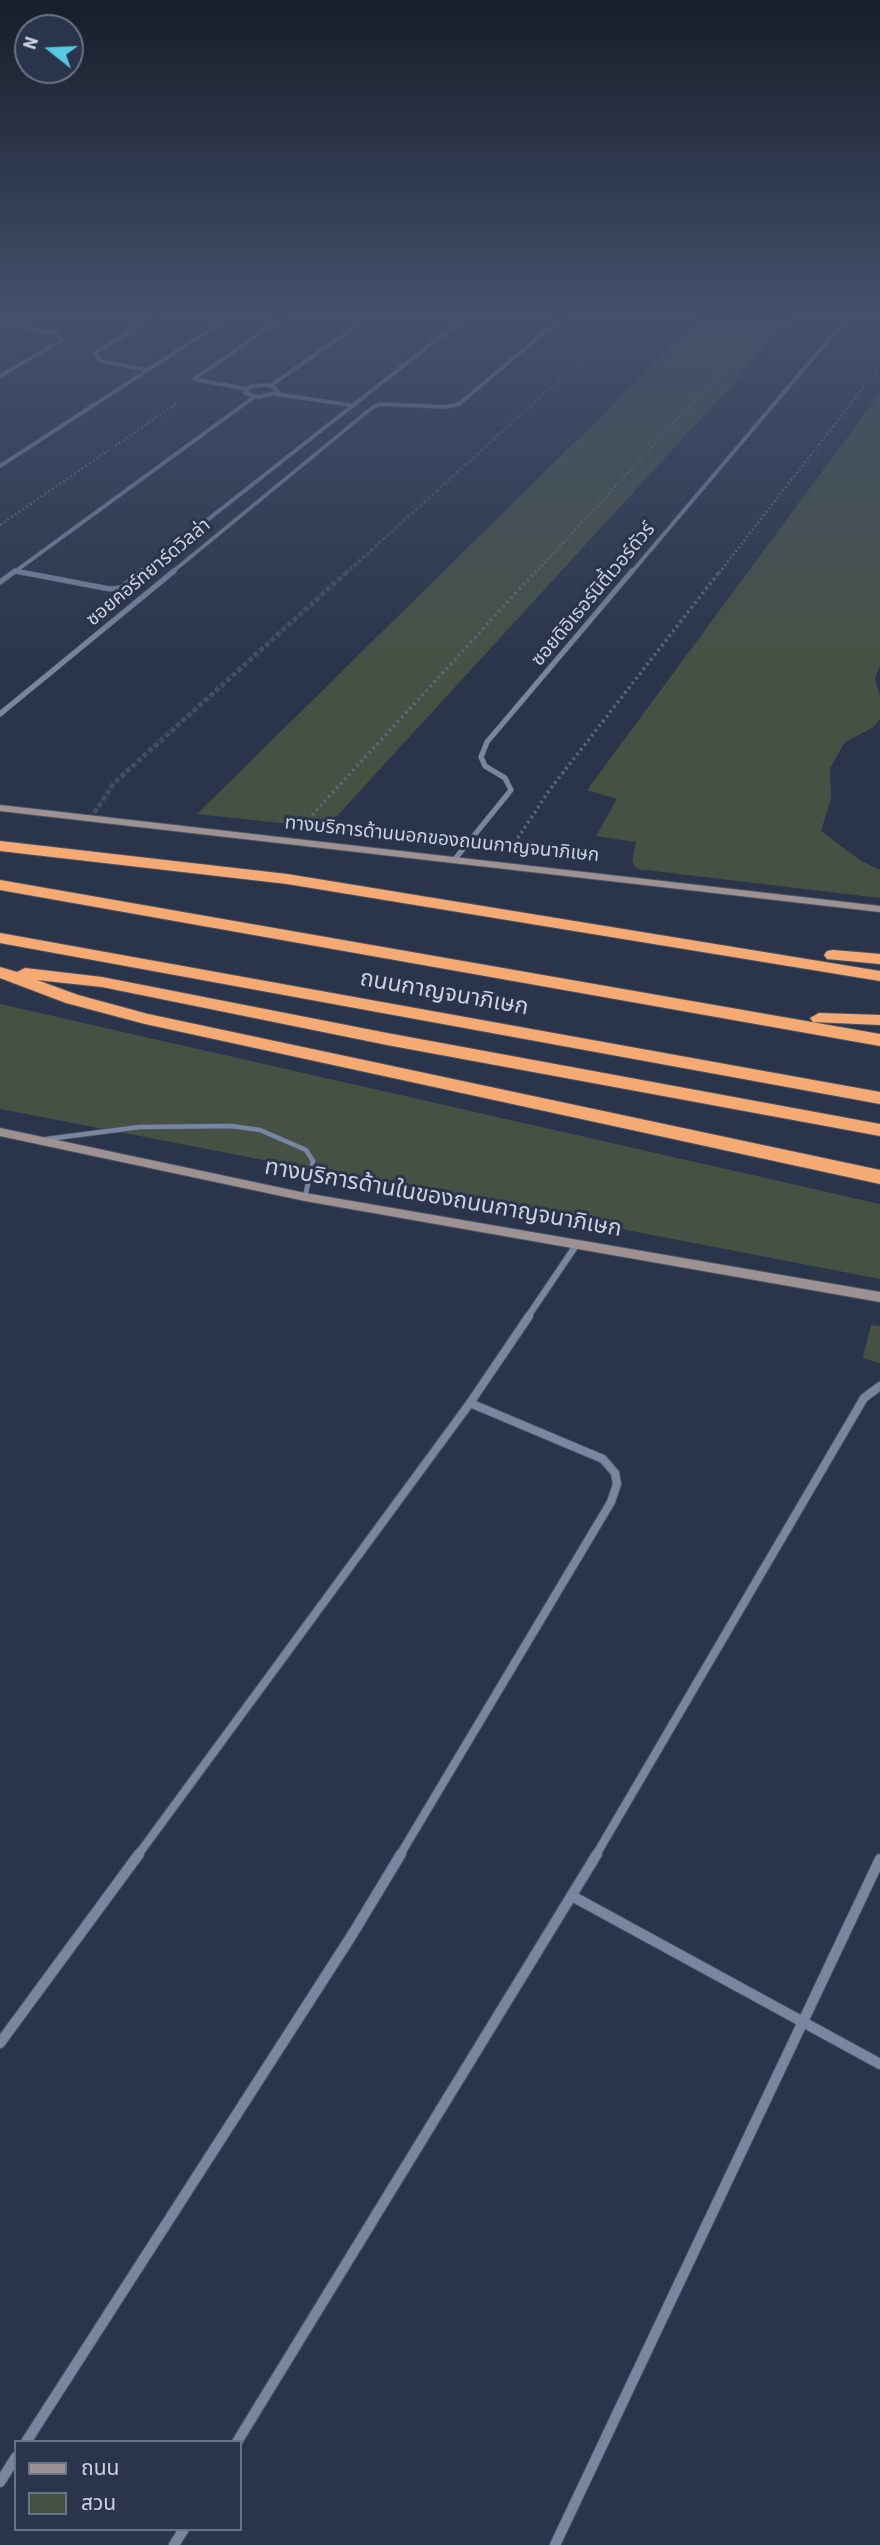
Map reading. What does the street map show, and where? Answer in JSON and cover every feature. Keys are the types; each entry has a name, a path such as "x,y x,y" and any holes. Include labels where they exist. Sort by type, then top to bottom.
{"highway":[{"path":"0,846 287,879 880,976"},
{"name":"ถนนกาญจนาภิเษก","path":"0,885 880,1040"},
{"name":"ถนนกาญจนาภิเษก","path":"0,938 880,1098"},
{"path":"698,945 880,959"},
{"path":"0,971 102,982 387,1039 880,1130"},
{"path":"0,971 72,999 145,1019 880,1177"},
{"path":"754,1016 880,1020"}],"main road":[{"name":"ทางบริการด้านนอกของถนนกาญจนาภิเษก","path":"0,808 501,863 880,909"},
{"name":"ทางบริการด้านในของถนนกาญจนาภิเษก","path":"0,1132 305,1197 880,1297"}],"street":[{"path":"0,466 45,437"},
{"path":"0,582 199,437"},
{"path":"14,571 90,586 121,588 310,437"},
{"name":"ซอยคอร์ทยาร์ดวิลล่า","path":"0,714 336,437"},
{"name":"ซอยดิอิเธอร์นิตี้เวอร์ดัวร์","path":"456,859 511,790 505,778 485,766 481,757 487,742 746,437"},
{"path":"0,2043 470,1403 577,1244"},
{"path":"238,2440 572,1896 864,1398 880,1386"},
{"path":"27,2440 352,1934 611,1502 617,1484 615,1473 603,1459 470,1403"},
{"path":"555,2545 880,1859"},
{"path":"572,1896 880,2064"},
{"path":"0,2482 14,2460"}],"lane":[{"path":"33,1141 140,1127 231,1126 260,1130 294,1142 306,1150 313,1161 305,1197"}],"path":[{"path":"0,525 128,437"},
{"path":"289,840 660,437"},
{"path":"501,863 551,789 825,437"}],"green space":[{"path":"580,437 684,437 326,828 197,814"},
{"path":"848,437 880,437 880,666 875,679 880,696 880,719 872,728 845,742 830,768 831,798 821,831 861,861 880,870 880,898 637,869 632,862 636,842 596,836 617,799 587,790"},
{"path":"0,1004 880,1204 880,1279 0,1109"},
{"path":"871,1325 880,1326 880,1363 863,1358"}],"tunnel":[{"path":"346,573 497,437"},
{"path":"90,819 114,783 348,571"}]}
